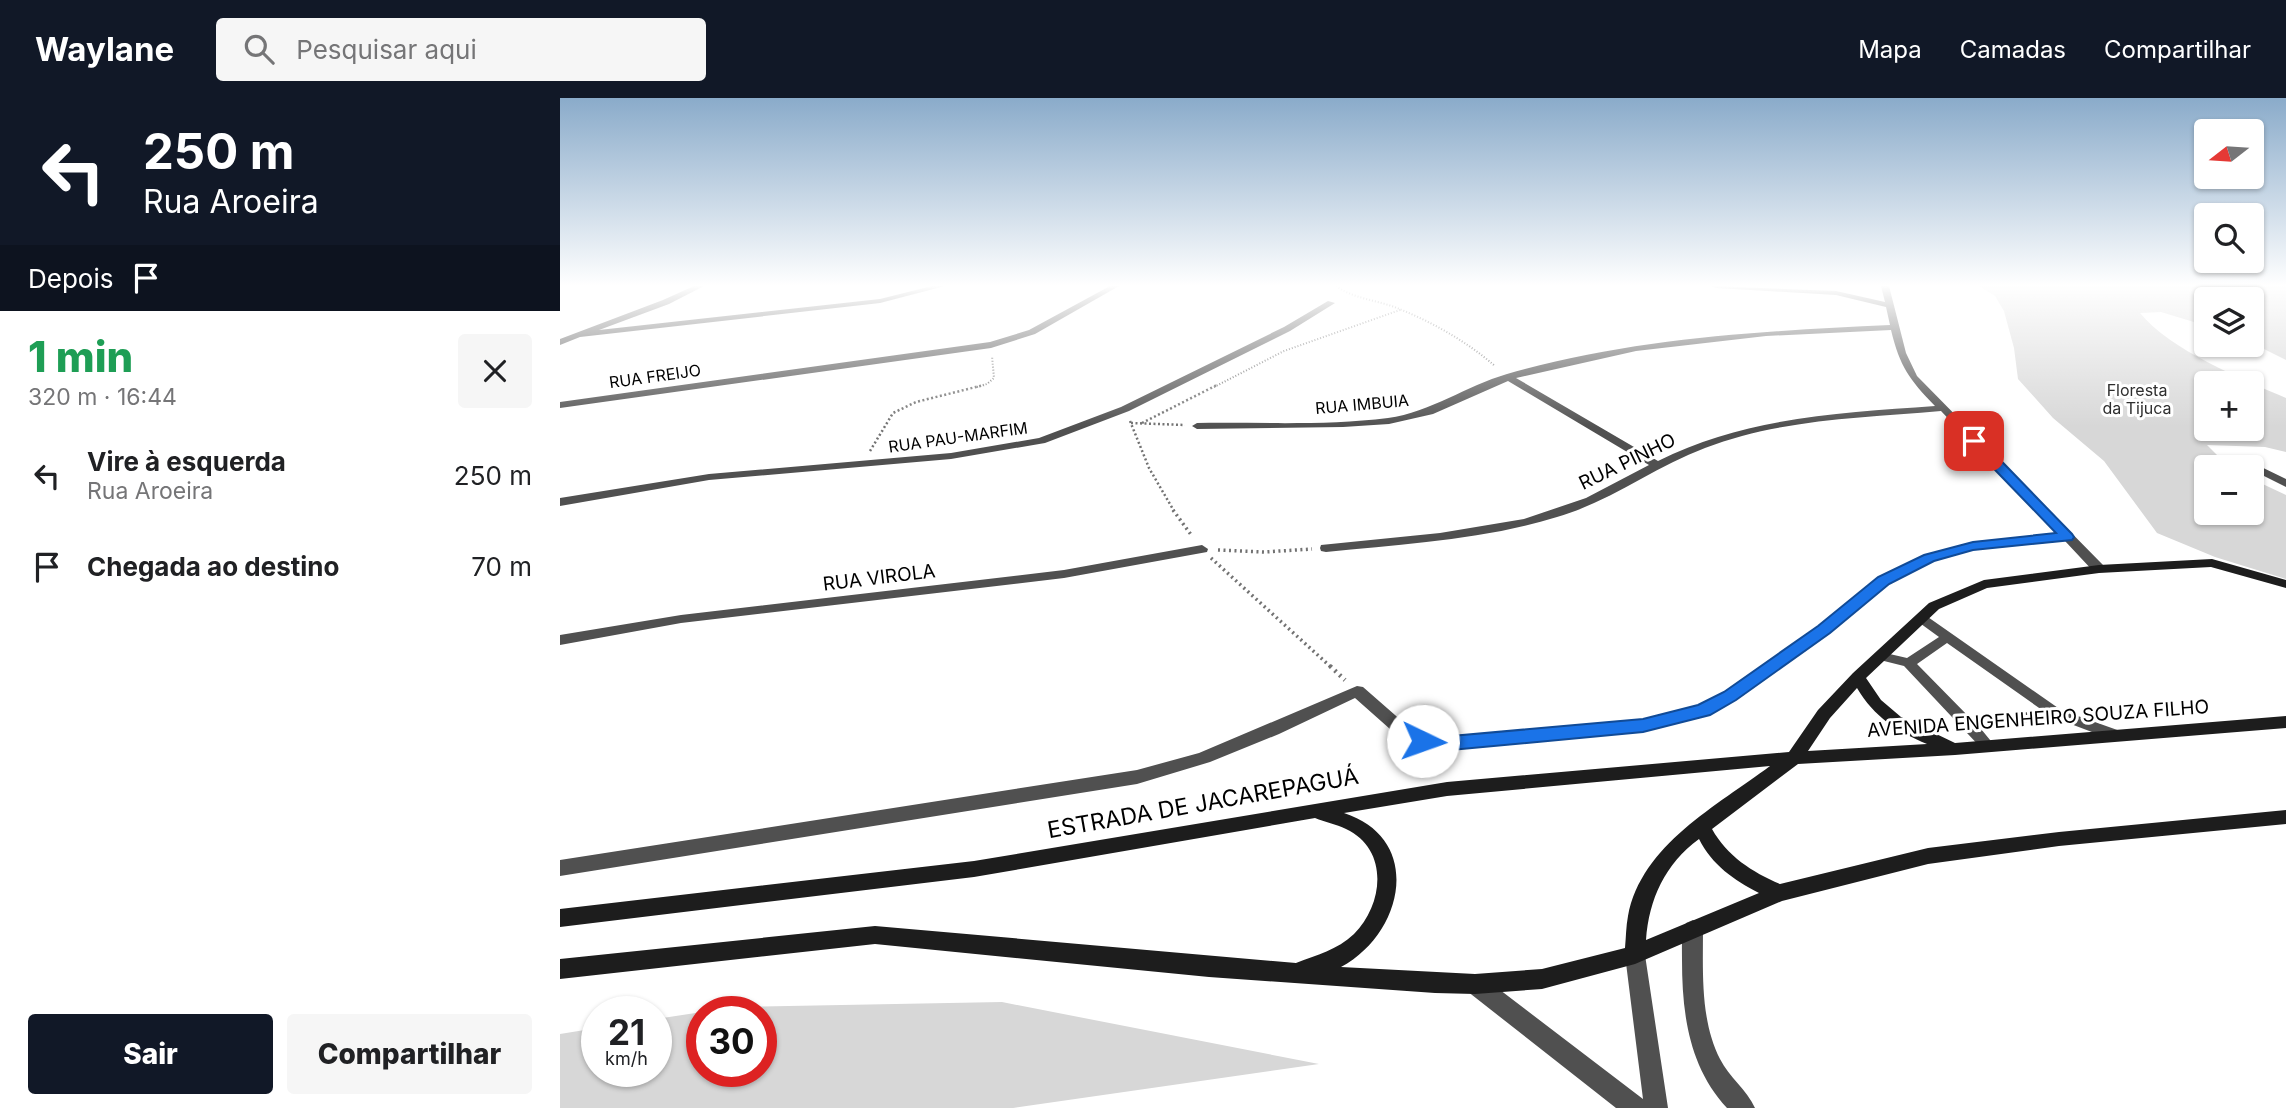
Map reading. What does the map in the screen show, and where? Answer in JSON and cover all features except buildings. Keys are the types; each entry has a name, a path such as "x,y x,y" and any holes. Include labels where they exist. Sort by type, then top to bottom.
{"main road":[{"path":"1635,955 1637,914 1651,881 1678,845 1701,825 1794,758 1824,714 1858,677 1934,606 1984,584 2099,569 2212,563 2286,584"},
{"path":"1858,677 1870,698 1893,721 1955,749"},
{"name":"AVENIDA ENGENHEIRO SOUZA FILHO","path":"1794,758 1955,749 2286,722"},
{"name":"ESTRADA DE JACAREPAGUÁ","path":"560,918 974,869 1447,789 1794,758"},
{"path":"1286,972 1328,963 1363,941 1384,910 1388,894 1385,862 1369,837 1343,819 1312,812"},
{"path":"560,968 875,935 1286,972 1475,984 1542,979 1635,955 1779,893 1928,856 2059,839 2286,817"},
{"path":"1701,825 1711,846 1726,863 1748,879 1779,893"}],"street":[{"path":"560,342 586,333"},
{"path":"581,335 597,333"},
{"name":"RUA FREIJO","path":"560,405 991,345 1028,333"},
{"name":"RUA PAU-MARFIM","path":"560,502 709,477 863,465 1021,445 1067,432 1125,409 1279,333"},
{"name":"RUA IMBUIA","path":"1197,426 1389,421 1429,412 1508,377 1636,348 1704,338 1789,333"},
{"path":"1897,333 1902,353 1913,377 2099,569"},
{"path":"1508,377 1656,464"},
{"name":"RUA PINHO","path":"1326,548 1476,533 1556,514 1593,498 1656,464 1704,444 1779,426 1857,415 1944,408"},
{"path":"2264,472 2286,484"},
{"path":"1357,691 1405,733 1440,744 1643,726 1703,710 1730,696 1824,630 1884,580 1929,558 1973,546 2067,537"},
{"name":"RUA VIROLA","path":"560,640 681,619 1064,574 1202,549"},
{"name":"ESTRADA DE JACAREPAGUÁ","path":"560,867 1136,777 1204,758 1357,691"},
{"path":"1693,929 1692,1004 1700,1035 1717,1079 1727,1093 1744,1108"},
{"path":"1635,955 1656,1108"},
{"path":"1475,984 1635,1108"}],"lane":[{"path":"1921,618 2056,713 2118,736"},
{"path":"1909,663 1947,637"},
{"path":"1881,656 1909,663 1988,746"},
{"path":"1969,726 2056,713"}],"path":[{"path":"1142,424 1284,351 1335,333"},
{"path":"1445,333 1490,361 1508,377"},
{"path":"863,465 893,413 916,402 987,384 994,378 991,345"},
{"path":"1125,409 1153,481 1164,501 1202,549 1357,691"},
{"path":"1131,423 1197,426"},
{"path":"1202,549 1264,552 1326,548"}],"green space":[{"name":"Floresta da Tijuca","path":"2010,333 2162,333 2194,354 2194,357 2226,371 2194,371 2194,441 2264,441 2264,388 2286,398 2286,452 2265,447 2207,445 2217,455 2194,455 2194,525 2264,525 2264,485 2286,495 2286,579 2215,557 2157,533 2104,461 2053,418 2018,379"},
{"name":"Floresta da Tijuca","path":"2264,333 2286,333 2286,360 2264,349"},
{"path":"1002,1002 1319,1064 1013,1108 560,1108 560,1034 581,1031 581,1087 672,1087 672,1017 686,1014 686,1087 777,1087 777,1006"}],"route":[{"path":"1423,741 1440,744 1643,726 1703,710 1730,696 1824,630 1884,580 1929,558 1973,546 2067,537 1974,441"}]}
